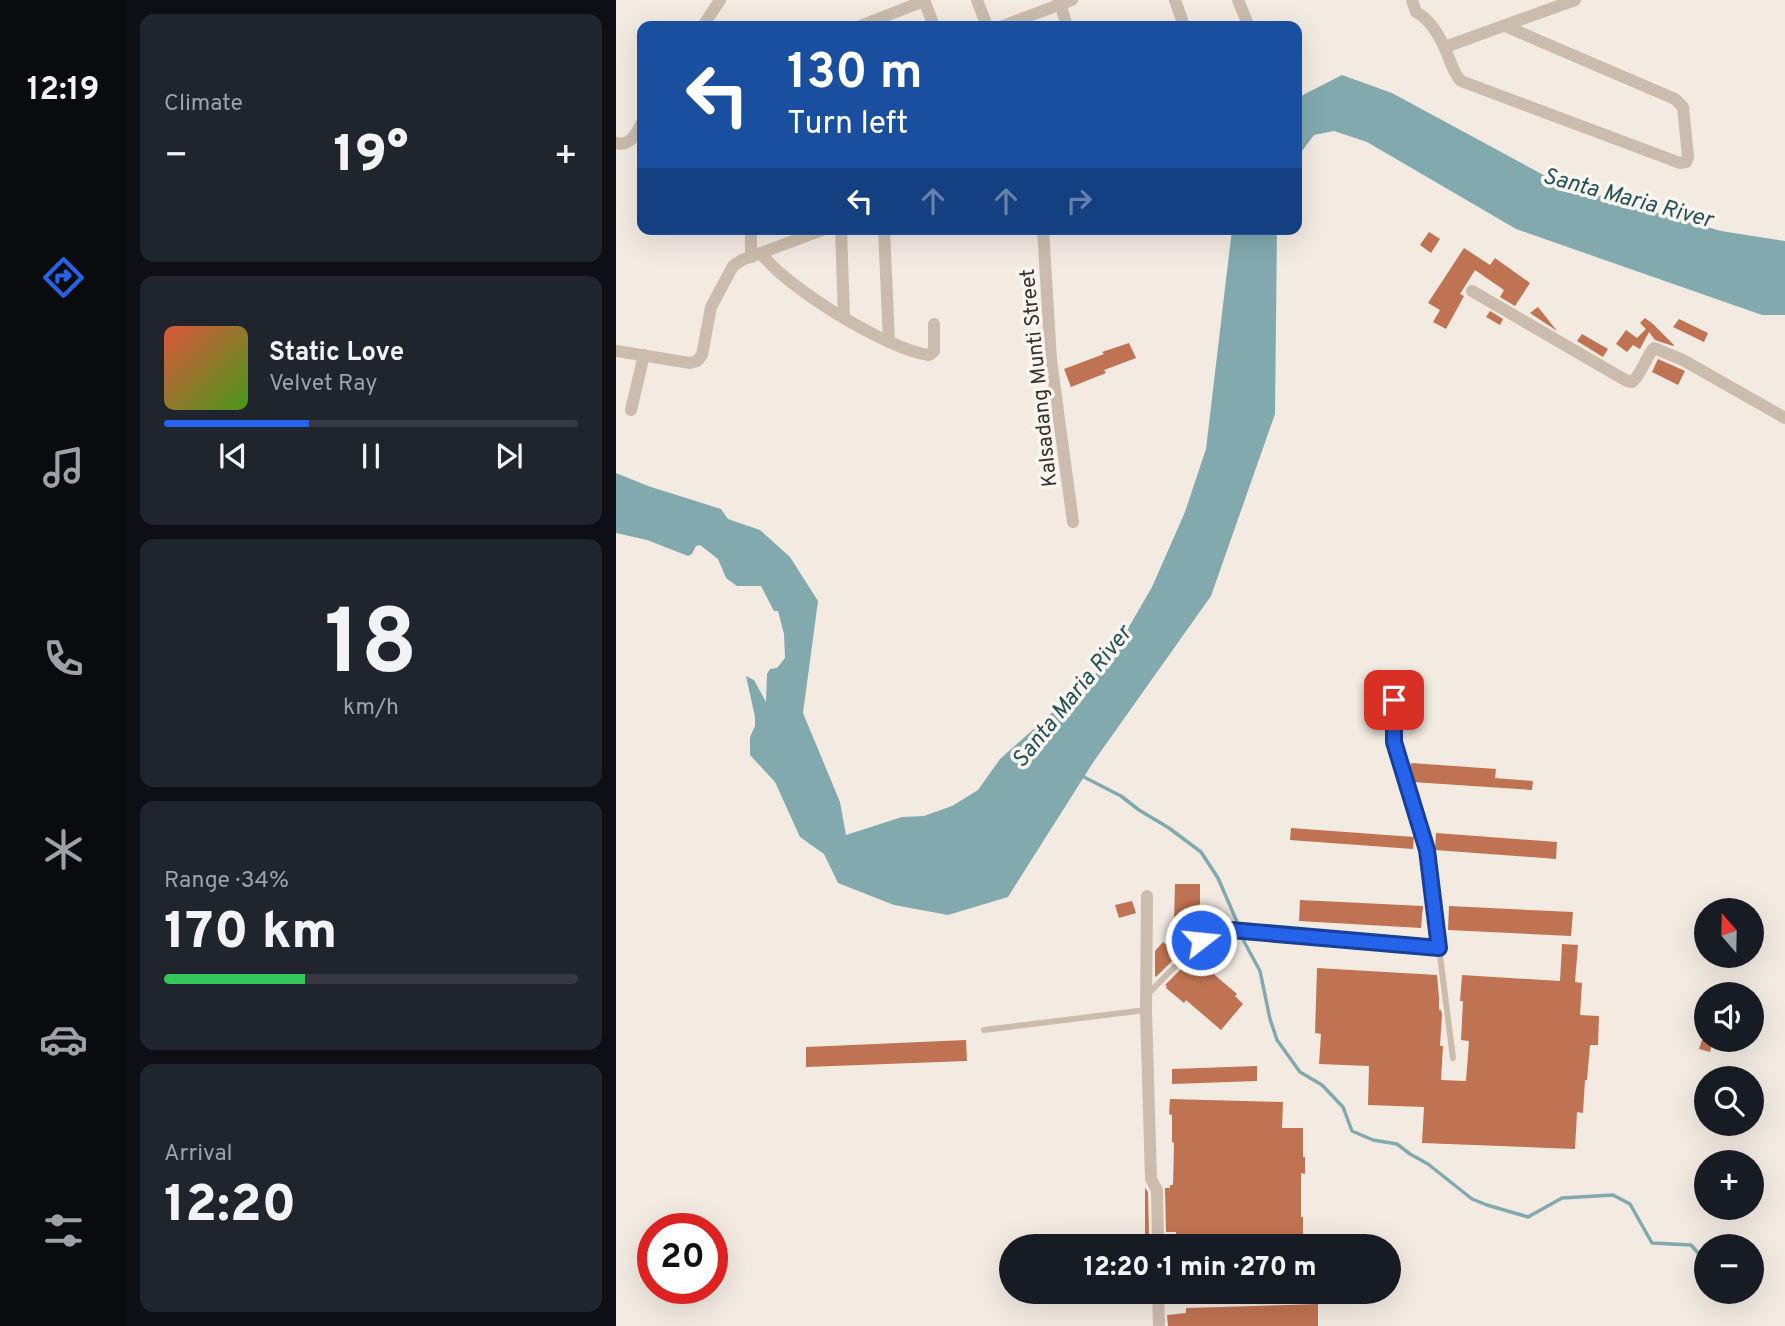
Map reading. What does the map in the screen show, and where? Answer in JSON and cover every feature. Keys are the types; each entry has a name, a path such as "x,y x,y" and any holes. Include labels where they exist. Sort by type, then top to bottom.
{"street":[{"path":"706,21 720,0"},
{"path":"977,0 985,21"},
{"path":"1175,0 1182,21"},
{"path":"1238,0 1247,21"},
{"path":"1412,0 1416,12 1425,16 1445,47 1455,75 1461,81 1680,163 1686,162 1688,157 1683,107 1675,99 1505,26"},
{"path":"1445,47 1575,0"},
{"path":"873,21 924,1 932,21"},
{"path":"1015,21 1064,2 1066,21"},
{"path":"616,143 626,144 637,131"},
{"path":"752,235 756,255 815,300 866,331 920,354 929,355 934,351 934,324"},
{"path":"616,351 690,363 697,361 702,355 711,307 733,266 809,235"},
{"path":"841,235 844,318"},
{"path":"884,235 889,341"},
{"name":"Kalsadang Munti Street","path":"1043,235 1051,360 1073,522"},
{"path":"1472,291 1627,382 1636,379 1647,355 1654,348 1684,360 1785,418"},
{"path":"631,410 644,355"},
{"path":"1147,896 1146,1003 1151,1179 1157,1190 1158,1234"},
{"path":"1158,1304 1159,1326"}],"lane":[{"path":"1394,700 1394,742 1427,850 1453,1058"},
{"path":"984,1030 1146,1003 1201,940 1219,929 1439,948"}],"water":[{"path":"1342,75 1392,93 1562,185 1721,231 1785,241 1785,315 1762,315 1516,229 1367,142 1334,131 1314,135 1302,151 1302,95"},
{"name":"Santa Maria River","path":"1231,235 1277,235 1275,414 1211,596 1094,761 1008,897 948,915 894,905 838,883 824,854 800,837 775,782 750,755 750,737 755,726 755,717 746,676 754,680 766,702 767,674 770,669 777,668 785,658 784,634 778,611 774,611 761,586 737,586 726,578 718,559 700,545 688,556 647,540 616,533 616,473 721,509 728,519 760,530 790,557 818,601 803,713 840,802 846,835 902,817 924,816 952,806 978,790 1000,759 1108,663 1152,587 1185,512 1206,449"}],"building":[{"path":"1429,232 1440,239 1431,253 1420,245"},
{"path":"1464,248 1490,265 1495,258 1530,283 1515,306 1500,297 1504,290 1475,270 1460,294 1464,296 1446,329 1433,322 1440,310 1428,303"},
{"path":"1538,307 1557,331 1530,313"},
{"path":"1490,311 1503,319 1500,325 1486,317"},
{"path":"1645,318 1674,345 1655,340 1649,332 1640,349 1633,345 1627,352 1616,344 1626,330 1637,338 1646,329 1640,323"},
{"path":"1679,319 1708,333 1704,342 1673,327"},
{"path":"1582,334 1608,349 1603,357 1577,341"},
{"path":"1129,343 1136,358 1071,387 1064,369"},
{"path":"1658,359 1685,371 1678,385 1652,372"},
{"path":"1411,763 1496,769 1495,778 1533,781 1532,790 1412,782"},
{"path":"1291,828 1414,837 1413,849 1290,840"},
{"path":"1436,833 1557,842 1556,859 1435,850"},
{"path":"1175,884 1200,884 1200,923 1174,923"},
{"path":"1300,900 1423,906 1421,928 1299,921"},
{"path":"1132,901 1136,913 1119,918 1115,905"},
{"path":"1449,906 1573,912 1571,936 1448,930"},
{"path":"1226,939 1227,952 1216,954 1214,940"},
{"path":"1163,942 1179,954 1156,977 1155,951"},
{"path":"1562,944 1578,945 1575,982 1582,983 1580,1015 1599,1016 1598,1045 1590,1045 1583,1113 1577,1112 1575,1149 1422,1143 1424,1107 1368,1105 1369,1066 1319,1064 1321,1034 1315,1033 1317,968 1437,975 1439,1010 1442,1014 1441,1080 1466,1081 1469,1041 1461,1040 1462,975 1560,981"},
{"path":"1192,958 1237,994 1235,996 1243,1004 1221,1030 1186,1000 1184,1003 1166,988 1165,985"},
{"path":"966,1040 967,1061 806,1067 806,1047"},
{"path":"1257,1066 1257,1081 1172,1084 1172,1069"},
{"path":"1170,1099 1283,1102 1282,1128 1303,1128 1303,1234 1166,1232 1165,1188 1173,1185 1174,1143 1172,1115 1169,1114"},
{"path":"1145,1188 1148,1192 1149,1234 1145,1234"},
{"path":"1318,1304 1318,1326 1168,1326 1167,1315 1186,1313 1186,1308"}],"waterway":[{"path":"1080,775 1121,796 1201,852 1218,878 1237,922"},
{"path":"1241,936 1260,971 1277,1040 1300,1072 1322,1085 1343,1107 1352,1131 1373,1140 1397,1144 1428,1164 1472,1199 1487,1205 1528,1217 1562,1198 1613,1195 1630,1204 1652,1243 1691,1245 1694,1248"}],"route":[{"path":"1201,940 1219,929 1439,948 1427,850 1394,742 1394,700"}]}
